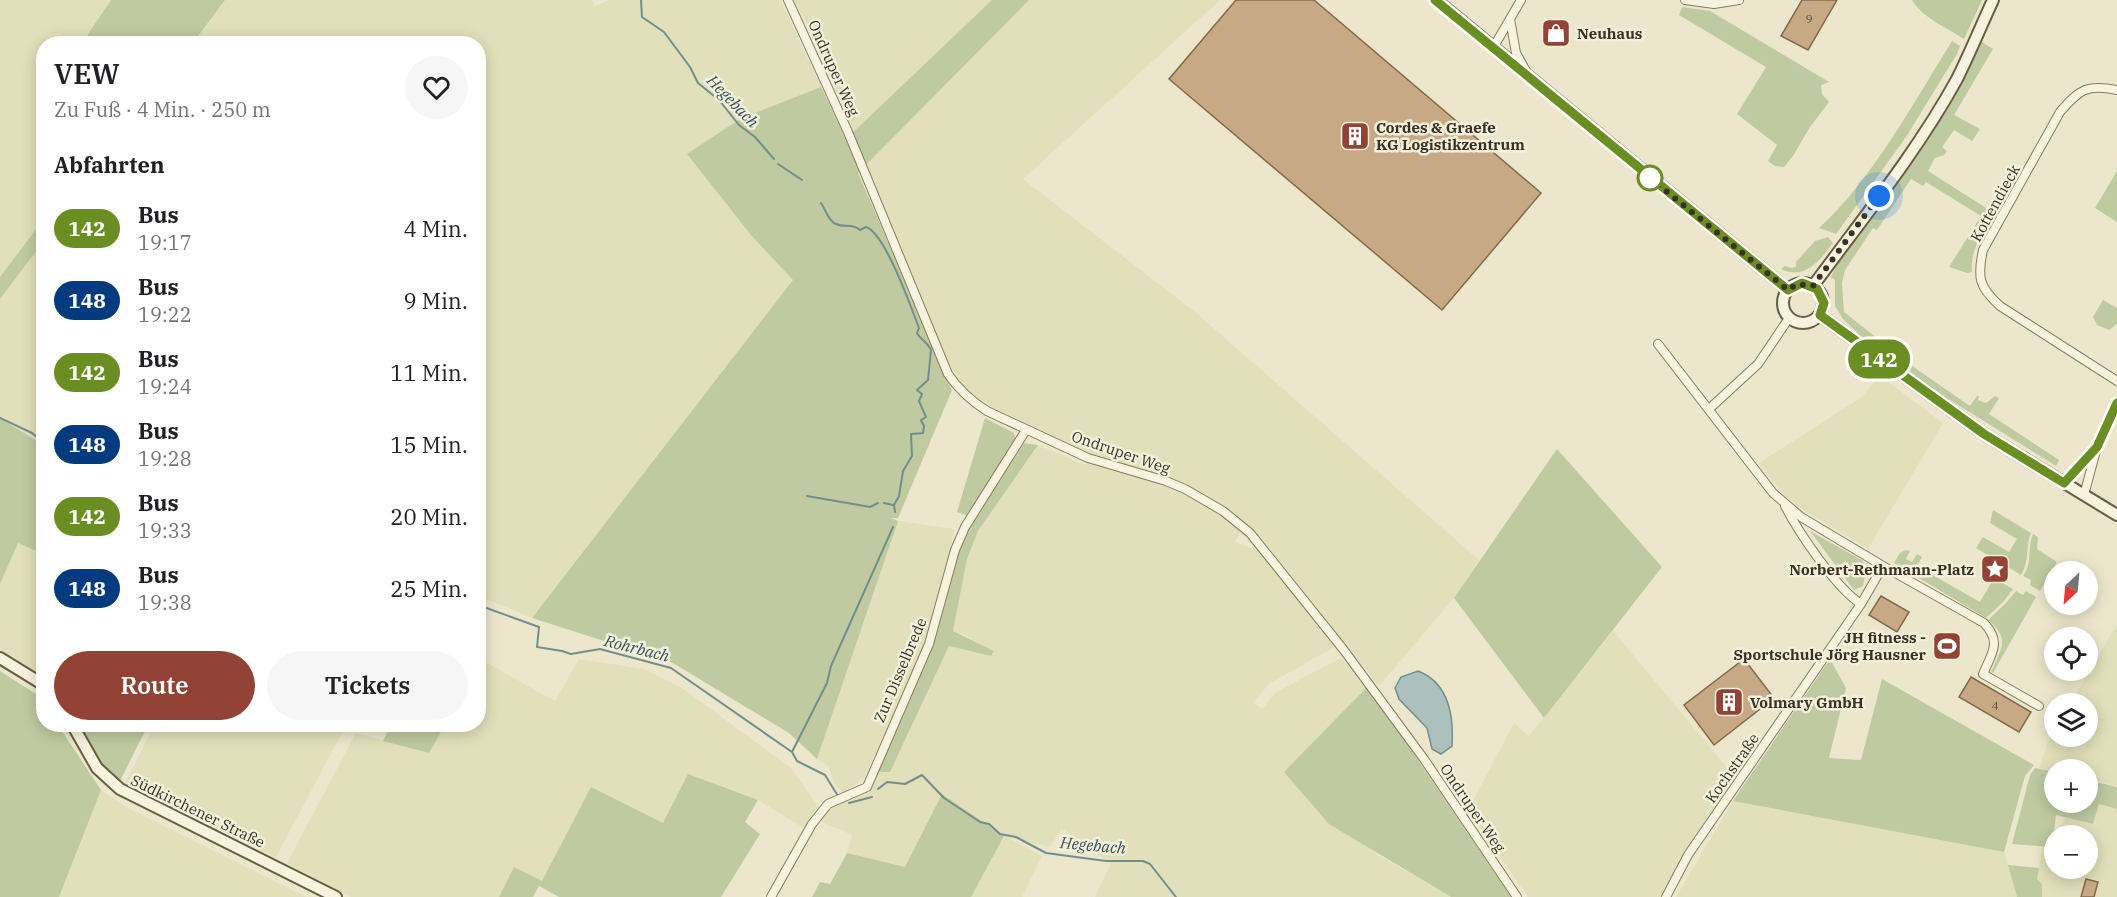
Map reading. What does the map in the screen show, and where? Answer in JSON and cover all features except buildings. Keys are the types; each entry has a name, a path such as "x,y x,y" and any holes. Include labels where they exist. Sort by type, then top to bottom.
{"main road":[{"path":"1436,0 1788,290"},
{"path":"1813,286 1937,112 1957,78 1993,0"},
{"path":"1797,284 1813,286 1823,298 1823,309 1820,315 1812,322 1806,323 1789,318 1783,308 1784,295 1797,284"},
{"path":"1820,315 1984,434 2117,515"},
{"path":"0,658 36,680"},
{"name":"Südkirchener Straße","path":"77,732 97,768 120,789 336,897"}],"street":[{"name":"Ondruper Weg","path":"788,0 848,132 948,374 972,402 1088,458 1166,481 1185,489 1223,511 1250,533 1343,649 1410,741 1517,897"},
{"path":"1494,48 1521,0"},
{"path":"1685,0 1714,4 1739,0"},
{"path":"1510,19 1516,53 1529,77"},
{"name":"Kottendieck","path":"2117,90 2100,87 2086,88 2073,96 2060,112 1983,250 1979,268 1981,284 1988,295 2000,306 2117,381"},
{"path":"1709,408 1758,364 1789,318"},
{"path":"1658,344 1784,505 1794,524 1849,595 1862,604"},
{"path":"2084,495 2097,447 2117,404"},
{"name":"Zur Disselbrede","path":"771,897 812,824 828,804 867,787 885,740 929,644 956,550 965,527 1026,430"},
{"path":"2064,483 2097,447"},
{"path":"1784,505 1883,566 1984,623 1993,632 1995,646 1983,674 2039,706"},
{"name":"Kochstraße","path":"1665,897 1688,855 1862,604 1883,566"}],"green space":[{"path":"0,0 111,0 87,36 36,36 36,229 0,277"},
{"path":"111,0 225,0 198,36 87,36"},
{"path":"225,0 592,0 595,6 609,0 780,0 846,139 794,280 532,618 486,599 486,36 199,36"},
{"path":"794,0 992,0 853,134 810,30"},
{"path":"992,0 1029,0 858,173 952,390 898,518 891,518 898,521 817,759 789,733 673,663 532,618 793,280 751,235 687,154 740,119 821,87 846,139"},
{"path":"1029,0 1220,0 1023,179 1195,312 1479,560 1454,598 1379,686 1251,527 1188,486 1094,455 997,410 968,391 950,366 867,164"},
{"path":"1912,0 1982,0 1964,39 1922,12"},
{"path":"1682,7 1710,11 1829,82 1821,85 1822,94 1829,102 1784,167 1775,166 1768,161 1777,145 1737,114 1766,67 1679,15"},
{"path":"1952,41 1960,46 1957,54 1906,137 1836,234 1819,228 1857,187 1874,164"},
{"path":"1980,41 1993,49 1954,115 1980,129 1972,141 1954,130 1942,147 1947,151 1944,155 1935,158 1928,171 1991,211 1975,249 1972,272 1967,273 1949,267 1981,216 1926,182 1923,186 1911,179 1877,230 1873,228 1845,270 1842,283 1844,312 1915,368 1970,406 1977,396 1979,396 1978,400 1986,403 1995,396 1999,398 1989,414 2059,460 2056,466 1934,390 1875,349 1843,319 1835,306 1835,280 1831,277 1836,266 1906,167"},
{"path":"2117,171 2117,222 2095,208"},
{"path":"36,229 36,251 0,299 0,277"},
{"path":"1828,237 1833,243 1811,267 1797,272 1781,269 1785,266 1796,267 1796,262 1815,241"},
{"path":"36,251 36,439 0,418 0,299"},
{"path":"2103,300 2117,308 2117,324 2109,330 2097,325 2093,317"},
{"path":"1879,375 1943,423 1868,549 1800,508 1784,495 1759,463 1862,397"},
{"path":"0,418 36,440 36,551 18,543 0,584"},
{"path":"985,418 1014,433 1016,441 968,516 957,512"},
{"path":"1024,443 1038,445 978,531 967,559 953,631 994,651 991,656 949,646 890,772 877,772 933,645 958,553 968,529"},
{"path":"1038,445 1085,465 1087,462 1182,491 1242,529 1235,542 1263,553 1334,647 1269,684 1253,703 1262,709 1276,692 1341,658 1368,686 1284,772 1376,854 1451,897 1095,897 1111,863 1079,843 1062,828 1050,847 1007,837 1042,856 1022,897 971,897 1004,836 942,794 905,867 847,853 852,835 820,821 833,806 866,794 877,772 890,772 949,646 990,656 993,652 964,634 953,631 967,559 978,531"},
{"path":"1557,449 1662,567 1544,718 1454,598"},
{"path":"1993,510 2031,533 2026,564 2021,575 1976,548 1983,537 2009,552 2017,539 1990,523"},
{"path":"898,521 955,529 935,616 907,684 864,778 844,793 836,786 828,766 817,759"},
{"path":"1810,531 1863,561 1866,569 1863,586 1854,590"},
{"path":"2033,534 2038,537 2037,549 2055,561 2044,561 2044,584 2040,591 2030,585 2031,580 2023,576 2028,566"},
{"path":"18,543 36,551 36,676 0,654 0,584"},
{"path":"1910,551 1906,559 1912,562 1917,554 1922,557 1917,566 1980,602 1994,578 2013,589 1986,618 1894,563 1900,553"},
{"path":"2016,591 2023,595 2026,591 2036,597 1993,673 1991,672 2001,650 2002,639 2000,633 1988,620"},
{"path":"2117,624 2117,786 2098,781 2098,759 2044,759 2044,769 2039,768 2046,747 2098,747 2098,693 2077,693 2084,681 2098,681 2098,657"},
{"path":"1613,631 1735,777 1660,897 1528,897 1468,810 1514,723 1529,736"},
{"path":"579,659 644,669 682,688 791,768 818,806 804,828 758,800 688,774 664,823 541,881 514,868 499,897 351,897 287,863 356,733 429,753 441,732 486,732 486,662 555,701"},
{"path":"1830,659 1846,688 1829,758 1861,760 1882,679 2034,765 2025,776 2004,852 1733,801"},
{"path":"0,671 36,694 36,732 63,732 101,790 59,897 0,897"},
{"path":"1368,686 1511,897 1451,897 1329,824 1284,772"},
{"path":"82,732 144,732 118,785 107,775"},
{"path":"150,732 342,732 276,857 123,787"},
{"path":"387,732 441,732 429,753 383,741"},
{"path":"2035,768 2044,770 2044,813 2096,813 2093,824 2056,815 2055,825 2044,825 2044,846 2012,844 2030,775"},
{"path":"688,774 758,800 745,822 760,834 721,897 559,897 539,886 533,897 499,897 514,867 542,881 591,787 663,823"},
{"path":"2098,782 2117,787 2117,809 2099,804 2098,807"},
{"path":"101,790 128,808 306,897 59,897"},
{"path":"942,794 1004,836 971,897 812,897 820,882 830,884 847,853 905,867"},
{"path":"1733,801 2004,852 2017,897 1676,897"},
{"path":"2099,804 2117,809 2117,897 2042,897 2042,885 2037,879 2043,847 2044,879 2098,879 2098,825 2062,825 2065,817 2093,824"},
{"path":"2008,865 2039,868 2037,879 2042,884 2042,897 2017,897"}],"shaded area":[{"path":"1418,671 1437,683 1447,701 1452,723 1452,746 1441,754 1432,749 1427,728 1399,699 1395,688 1401,677"}],"waterway":[{"name":"Hegebach","path":"641,0 642,17 664,32 690,67 698,83 719,100 739,125 755,137 774,159"},
{"path":"778,164 802,180"},
{"path":"821,203 833,223 860,230 866,227 881,242 910,304 919,328 917,333 931,350 928,380 917,390 922,394 919,401 926,417 921,420 924,426 923,433 911,434 912,456 903,471 899,496 894,505 895,512"},
{"name":"Rohrbach","path":"0,418 36,436"},
{"path":"807,496 870,507 878,503"},
{"path":"884,503 893,505"},
{"name":"Hegebach","path":"838,796 825,775 797,761 792,752 827,683 831,666 893,527"},
{"name":"Rohrbach","path":"486,608 539,627 537,647 571,654 600,649 671,668 792,752"},
{"name":"Hegebach","path":"878,789 887,782 905,784 922,775 944,798 980,822 989,824 1000,834 1016,837 1046,853 1106,861 1143,861 1150,864 1176,897"},
{"path":"849,803 872,797"}],"bus line":[{"name":"142","path":"1435,0 1788,290 1802,283 1817,289 1824,303 1820,315 1984,434 2064,483 2097,447 2117,403"}],"place":[{"name":"Neuhaus","path":"1556,33"},
{"name":"Cordes & Graefe KG Logistikzentrum","path":"1355,136"},
{"name":"Norbert-Rethmann-Platz","path":"1995,569"},
{"name":"JH fitness - Sportschule Jörg Hausner","path":"1947,646"},
{"name":"Volmary GmbH","path":"1729,702"}],"route":[{"path":"1650,178 1788,290 1802,283 1813,286 1879,196"}]}
